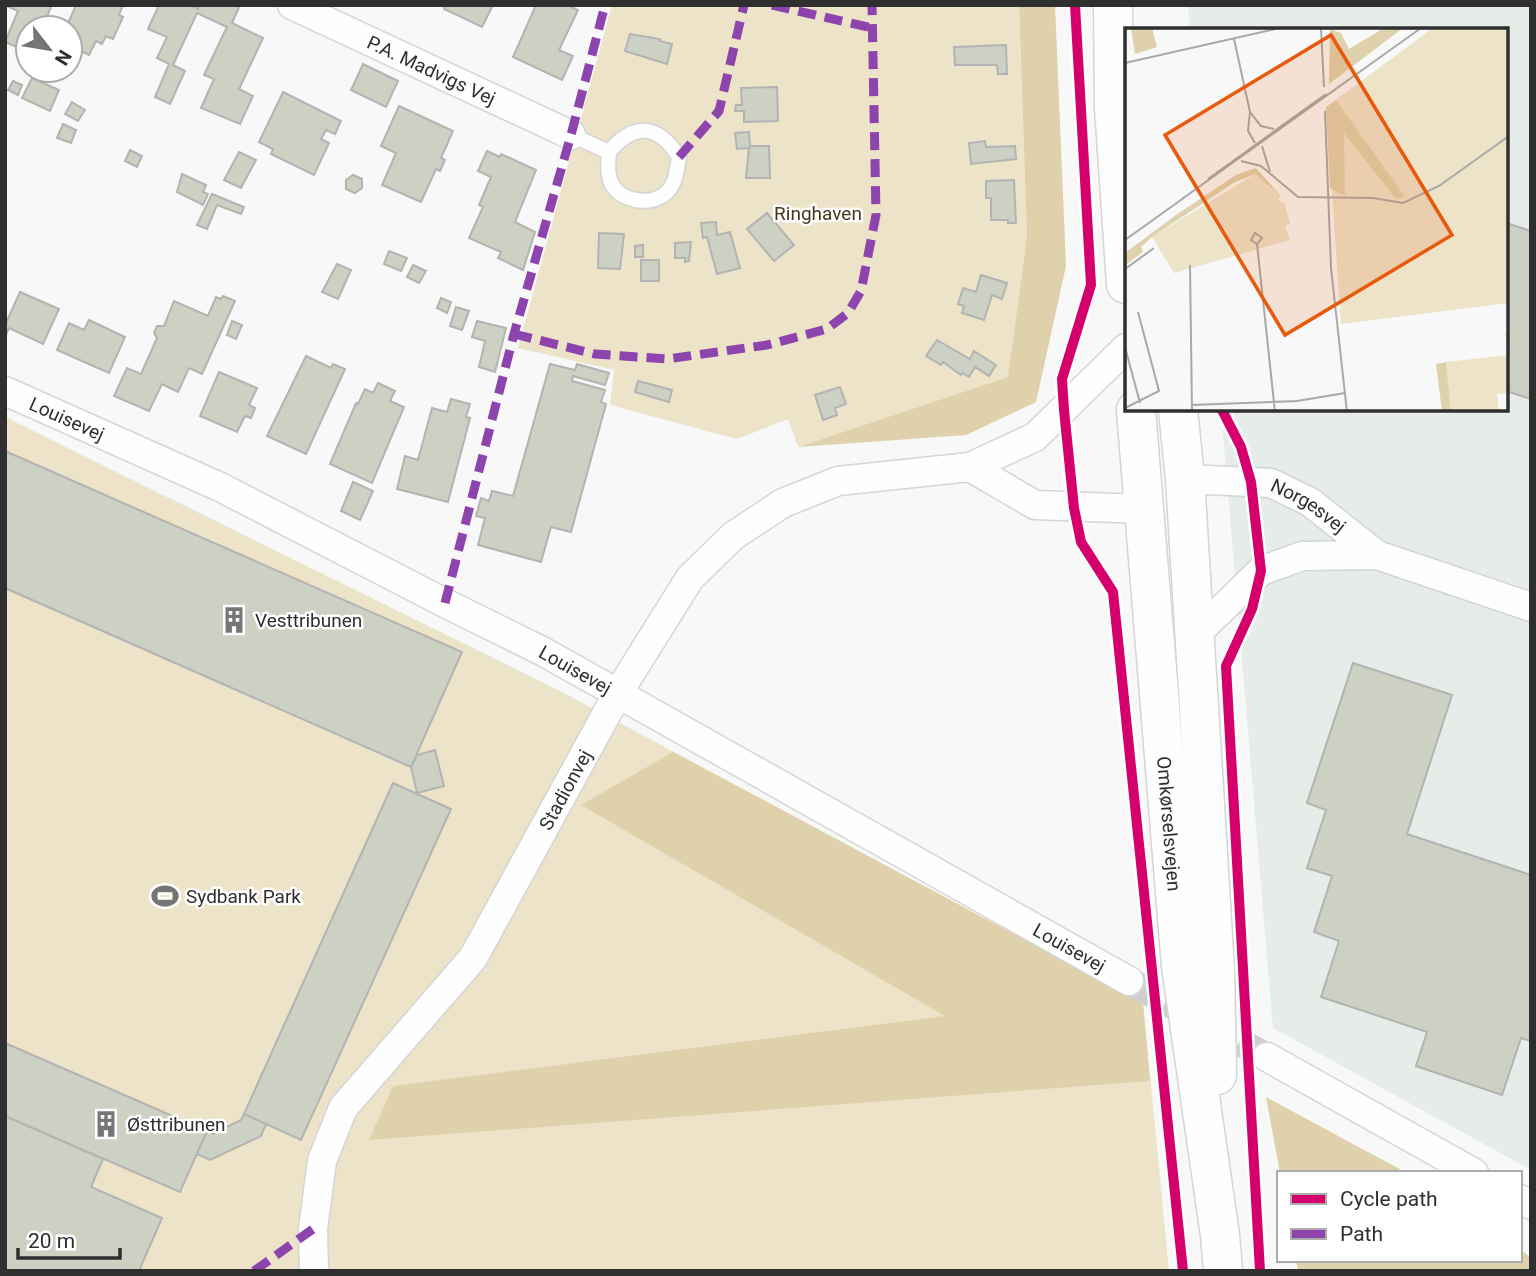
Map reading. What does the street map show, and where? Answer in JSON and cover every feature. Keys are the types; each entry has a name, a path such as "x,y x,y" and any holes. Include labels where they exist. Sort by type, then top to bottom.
{"main road":[{"path":"1113,5 1114,107 1125,269"},
{"path":"1130,5 1133,28"},
{"name":"Omkørselsvejen","path":"1136,411 1181,965 1222,1253"},
{"name":"Omkørselsvejen","path":"1178,411 1185,478 1215,969 1222,1253"}],"street":[{"name":"P.A. Madvigs Vej","path":"292,5 571,135"},
{"name":"Stadionvej","path":"314,1271 313,1229 322,1161 343,1108 473,958 618,693 691,579 733,536 783,503 838,481 970,467 1035,437 1125,349"},
{"name":"Louisevej","path":"5,391 220,487 544,652 1129,981"},
{"path":"970,467 1035,505 1144,509"},
{"name":"Norgesvej","path":"1185,478 1271,483 1310,502 1377,555"},
{"name":"Norgesvej","path":"1195,635 1261,571 1302,556 1377,555 1531,607"},
{"path":"1267,1057 1470,1171"}],"lane":[{"path":"634,131 652,131 669,140 679,157 676,175 666,193 645,202 623,197 612,184 608,169 609,152 619,140 634,131"},
{"path":"571,135 609,152"}],"shaded area":[{"path":"1019,5 1055,5 1066,266 1036,402 966,435 798,447 1008,377 1027,236"},
{"path":"1188,5 1531,5 1531,1170 1273,1028 1221,411 1508,411 1508,28 1190,28"},
{"path":"673,752 1143,1003 1150,1081 369,1140 393,1086 945,1016 581,805"},
{"path":"1266,1097 1403,1171 1280,1171"},
{"path":"1522,1251 1531,1258 1531,1271 1298,1271 1296,1262 1522,1262"}],"green space":[{"name":"Ringhaven","path":"612,5 1019,5 1027,236 1008,377 798,447 788,419 737,439 610,405 614,370 518,348"},
{"path":"5,417 562,692 1143,1003 1169,1271 5,1271"}],"building":[{"path":"5,5 52,5 48,14 17,14 18,11"},
{"path":"76,5 123,5 119,15 123,17 113,39 106,36 102,44 96,41 89,55 84,53 84,14 72,14"},
{"path":"159,5 191,5 198,9 200,5 240,5 232,23 263,38 239,89 253,96 240,124 201,108 214,79 204,75 227,27 197,13 173,65 185,71 170,104 155,97 169,64 157,58 167,37 148,29"},
{"path":"445,5 493,5 482,27 444,9"},
{"path":"536,5 567,5 578,10 559,50 573,56 562,80 513,57"},
{"path":"14,21 14,46 5,42"},
{"path":"630,34 672,44 667,64 625,51"},
{"path":"1006,45 1007,74 998,74 997,65 955,65 954,47"},
{"path":"363,64 398,81 386,107 351,90"},
{"path":"13,81 14,84 22,85 18,95 8,90"},
{"path":"29,84 46,84 59,90 50,111 22,98"},
{"path":"777,87 778,121 744,122 744,111 735,111 736,105 742,105 741,88"},
{"path":"283,92 341,121 335,134 326,130 321,139 329,143 314,175 271,154 273,149 259,142"},
{"path":"72,102 85,110 78,121 65,114"},
{"path":"399,106 453,131 441,158 445,160 440,171 436,169 421,202 382,185 396,153 381,146"},
{"path":"63,124 76,130 71,143 57,138"},
{"path":"749,132 750,146 769,146 770,178 746,178 749,148 737,149 735,133"},
{"path":"985,141 986,147 1015,146 1016,159 971,164 969,143"},
{"path":"130,150 142,156 137,167 125,161"},
{"path":"487,151 500,157 501,154 536,170 515,222 535,232 523,270 498,258 501,252 469,238 483,207 479,205 491,177 478,171"},
{"path":"239,152 256,160 241,188 224,180"},
{"path":"182,174 206,185 203,192 208,194 203,205 177,192"},
{"path":"353,175 362,179 362,188 355,193 346,189 346,180"},
{"path":"1014,180 1016,223 991,220 991,198 986,198 986,181"},
{"path":"212,194 244,207 241,214 217,205 207,229 197,225"},
{"path":"767,213 794,245 774,261 747,229"},
{"path":"716,222 717,235 730,232 740,268 717,274 707,237 703,238 701,223"},
{"path":"1508,224 1531,231 1531,399 1508,392"},
{"path":"599,233 624,234 620,269 598,268"},
{"path":"691,242 689,261 675,258 675,243"},
{"path":"643,245 643,257 635,257 635,246"},
{"path":"389,251 407,258 401,271 384,264"},
{"path":"641,260 659,260 659,281 641,281"},
{"path":"337,264 351,270 338,299 322,292"},
{"path":"413,265 426,271 419,283 407,277"},
{"path":"981,275 1007,283 1002,299 992,295 984,320 962,313 964,306 958,304 963,288 976,292"},
{"path":"20,292 59,309 43,344 9,328 5,337 5,325"},
{"path":"223,296 235,301 202,374 189,368 178,392 162,384 149,411 114,396 127,368 141,374 157,338 154,333 157,326 164,326 174,301 208,316 216,297 221,299"},
{"path":"441,298 451,302 447,313 437,308"},
{"path":"456,307 469,311 462,330 450,326"},
{"path":"89,320 125,337 109,373 57,350 69,323 84,330"},
{"path":"232,321 242,325 236,339 227,335"},
{"path":"477,321 506,328 495,372 479,367 485,341 472,337"},
{"path":"937,340 970,359 974,351 996,365 989,376 975,367 969,377 962,373 961,375 943,362 941,365 926,356"},
{"path":"306,356 331,368 333,364 345,369 306,454 267,436"},
{"path":"550,364 575,370 577,364 609,373 605,385 573,376 572,381 605,390 601,402 606,404 571,532 551,527 541,562 478,545 485,518 476,516 481,498 489,501 492,491 513,496"},
{"path":"219,372 257,388 249,405 255,408 251,418 245,416 237,432 200,416"},
{"path":"638,381 672,390 669,402 635,392"},
{"path":"378,383 395,391 390,401 404,407 372,483 330,464 356,403 358,404 365,389 373,393"},
{"path":"840,387 846,404 835,408 837,415 823,420 815,395"},
{"path":"451,399 470,404 466,417 470,418 448,502 397,489 405,456 418,460 432,408 447,412"},
{"name":"Vesttribunen","path":"5,451 462,652 411,767 5,588"},
{"path":"353,482 373,491 360,520 341,511"},
{"path":"1353,663 1452,695 1407,834 1531,875 1531,1041 1521,1038 1502,1095 1416,1066 1427,1032 1321,997 1339,941 1314,932 1332,876 1307,868 1326,810 1307,803"},
{"path":"435,750 444,786 417,793 411,767 417,755"},
{"path":"393,783 451,809 301,1140 244,1114"},
{"name":"Østtribunen","path":"5,1043 207,1131 180,1192 5,1116"},
{"path":"244,1114 266,1124 261,1136 210,1160 197,1154 207,1131 213,1134 241,1120"},
{"path":"5,1116 103,1159 91,1187 162,1218 139,1271 5,1271"}],"tunnel":[{"path":"1129,981 1267,1057"}],"marked path":[{"path":"445,603 514,334 605,5"},
{"path":"679,157 719,111 744,5"},
{"path":"772,5 872,28"},
{"path":"514,334 595,354 667,359 767,345 827,329 848,313 861,291 876,215 872,5"},
{"path":"254,1271 313,1229"}],"cycle path":[{"path":"1075,5 1091,285 1062,379 1064,410 1074,508 1081,542 1113,592 1183,1271"},
{"path":"1223,411 1241,447 1251,482 1261,571 1252,609 1226,666 1260,1271"}],"place":[{"name":"Vesttribunen","path":"234,620"},
{"name":"Sydbank Park","path":"165,896"},
{"name":"Østtribunen","path":"106,1124"}]}
